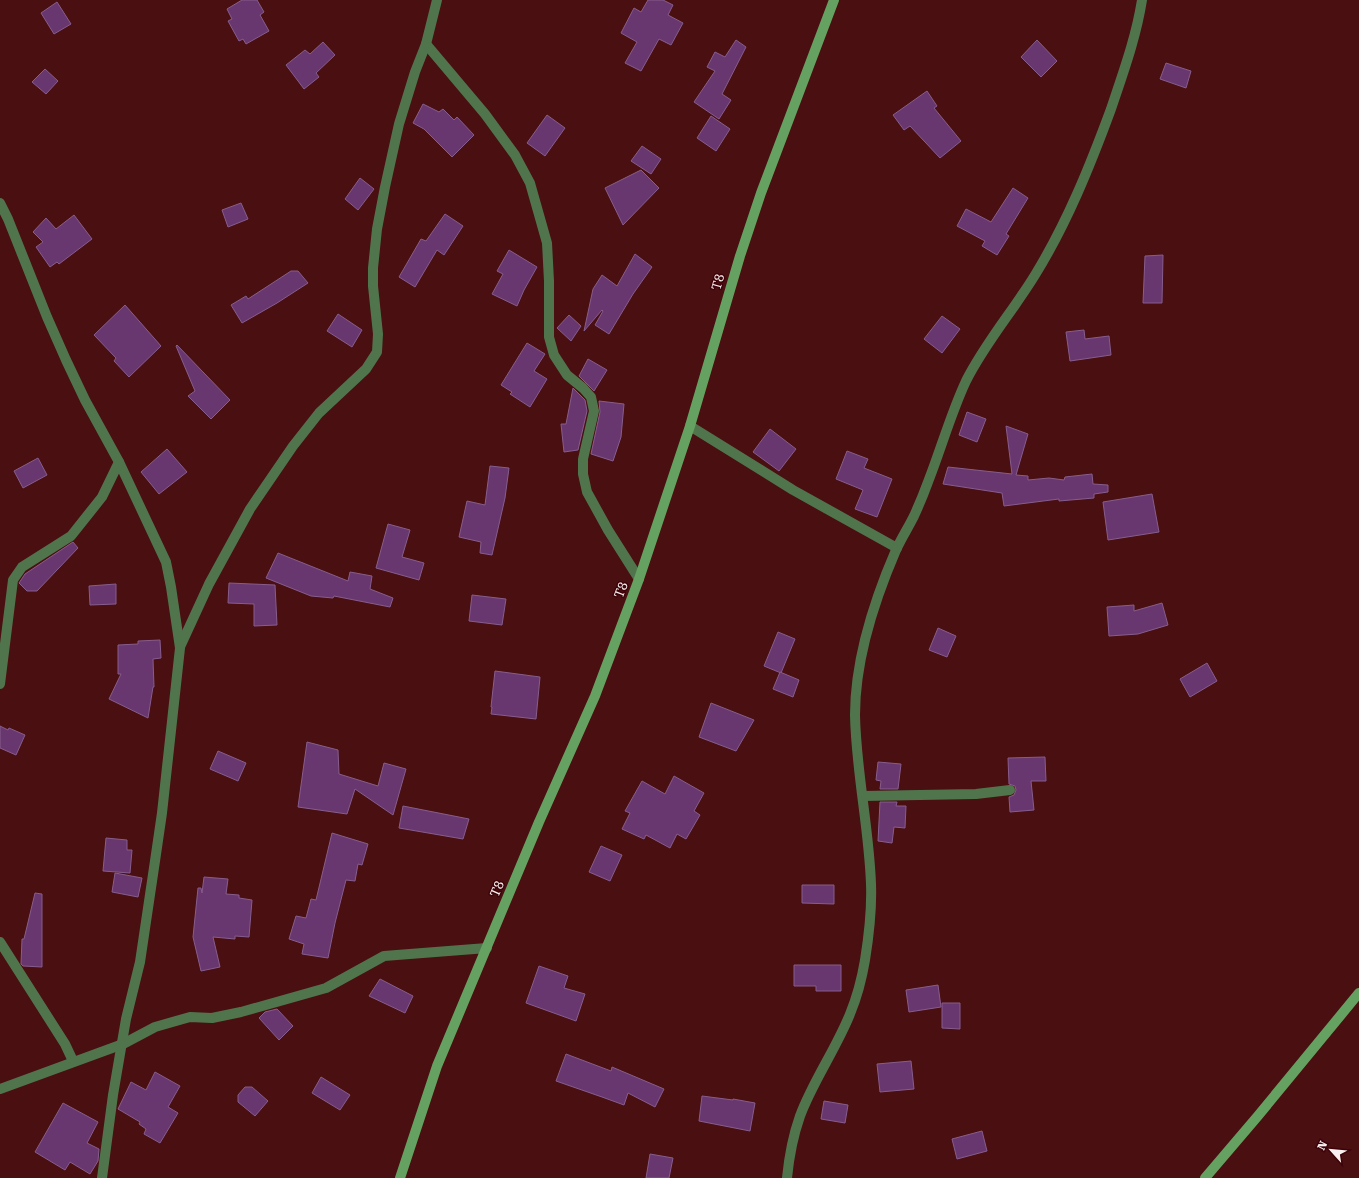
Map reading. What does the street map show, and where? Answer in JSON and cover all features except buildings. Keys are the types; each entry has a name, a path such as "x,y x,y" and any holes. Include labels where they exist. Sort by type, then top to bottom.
{"street":[{"path":"180,648 210,584 250,510 293,446 320,413 366,370 377,352 378,334 373,274 377,229 400,124 415,72 426,44 437,0"},
{"name":"T8","path":"400,1178 437,1066 539,822 595,696 639,579 690,426 740,256 761,193 834,0"},
{"path":"787,1178 790,1155 801,1116 850,1015 858,992 865,960 871,909 871,881 856,741 855,710 859,672 867,631 878,597 897,548 913,518 927,485 955,407 966,382 989,342 1041,264 1068,213 1083,180 1132,49 1142,0"},
{"path":"426,44 485,114 515,155 530,183 547,243 549,337 554,355 567,375 583,388 591,397 593,404 594,411 583,459 583,474 587,492 608,530 639,579"},
{"path":"0,203 44,311 66,360 85,400 119,462 166,562 180,648 162,812 140,962 132,993 113,1095 102,1178"},
{"path":"690,426 793,490 897,548"},
{"path":"0,684 13,580 22,567 71,536 102,497 119,462"},
{"path":"863,796 976,794 1010,790"},
{"path":"0,942 74,1061"},
{"path":"0,1089 123,1044 155,1027 190,1017 212,1018 241,1012 276,1001 312,993 326,988 384,956 487,948"},
{"path":"1205,1178 1359,993"},
{"path":"0,1081 20,1082"}]}
